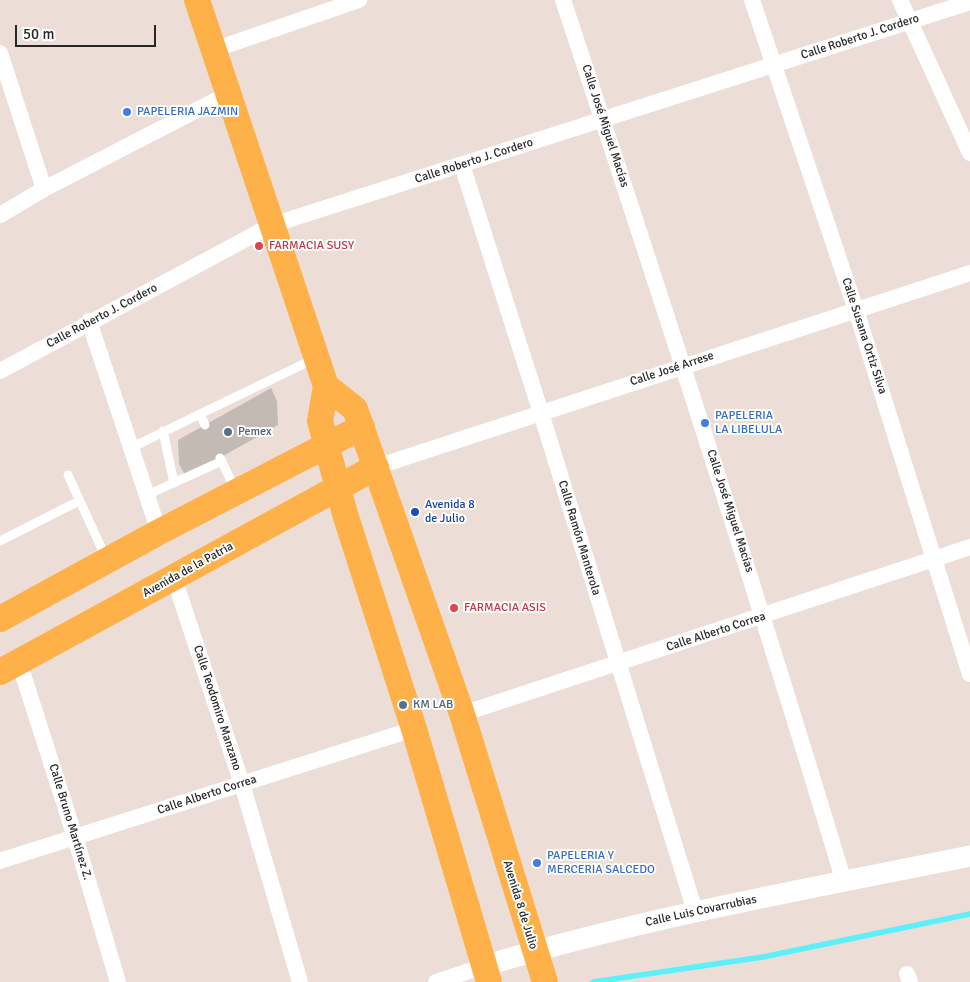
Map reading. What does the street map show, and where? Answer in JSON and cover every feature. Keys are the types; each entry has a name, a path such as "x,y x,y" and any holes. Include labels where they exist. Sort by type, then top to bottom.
{"main road":[{"path":"197,0 326,386 320,421 338,488 414,729 487,974"},
{"name":"Avenida 8 de Julio","path":"326,386 356,409 462,714 541,969"},
{"path":"0,619 158,532 362,427"},
{"name":"Avenida de la Patria","path":"9,667 376,467"}],"street":[{"path":"213,50 359,0"},
{"name":"Calle José Miguel Macías","path":"563,0 684,365 764,616 844,882"},
{"name":"Calle Susana Ortiz Silva","path":"752,0 856,310 970,674"},
{"path":"900,0 970,153"},
{"name":"Calle Roberto J. Cordero","path":"0,371 89,321 272,225 970,2"},
{"path":"0,53 44,189"},
{"path":"0,215 44,189 228,94"},
{"name":"Calle Ramón Manterola","path":"462,165 695,911"},
{"name":"Calle José Arrese","path":"376,467 970,273"},
{"path":"89,321 158,532"},
{"name":"Calle Alberto Correa","path":"462,714 970,547"},
{"name":"Calle Teodomiro Manzano","path":"174,578 242,784 300,982"},
{"name":"Calle Bruno Martínez Z.","path":"9,667 75,837 118,982"},
{"name":"Calle Alberto Correa","path":"0,861 414,729"},
{"name":"Calle Luis Covarrubias","path":"436,982 487,974 541,969 695,911 970,856"}],"lane":[{"path":"131,448 316,358"},
{"path":"200,414 206,425"},
{"path":"163,432 174,483"},
{"path":"147,495 221,459 236,492"},
{"path":"68,475 107,561"},
{"path":"0,541 79,501"}],"building":[{"name":"Pemex","path":"271,388 277,401 278,425 186,477 179,464 178,440"}],"waterway":[{"path":"593,982 763,957 970,914"}],"place":[{"name":"PAPELERIA JAZMIN","path":"127,112"},
{"name":"FARMACIA SUSY","path":"259,246"},
{"name":"PAPELERIA LA LIBELULA","path":"705,423"},
{"name":"Pemex","path":"228,432"},
{"name":"Avenida 8 de Julio","path":"415,512"},
{"name":"FARMACIA ASIS","path":"454,608"},
{"name":"KM LAB","path":"403,705"},
{"name":"PAPELERIA Y MERCERIA SALCEDO","path":"537,863"}]}
